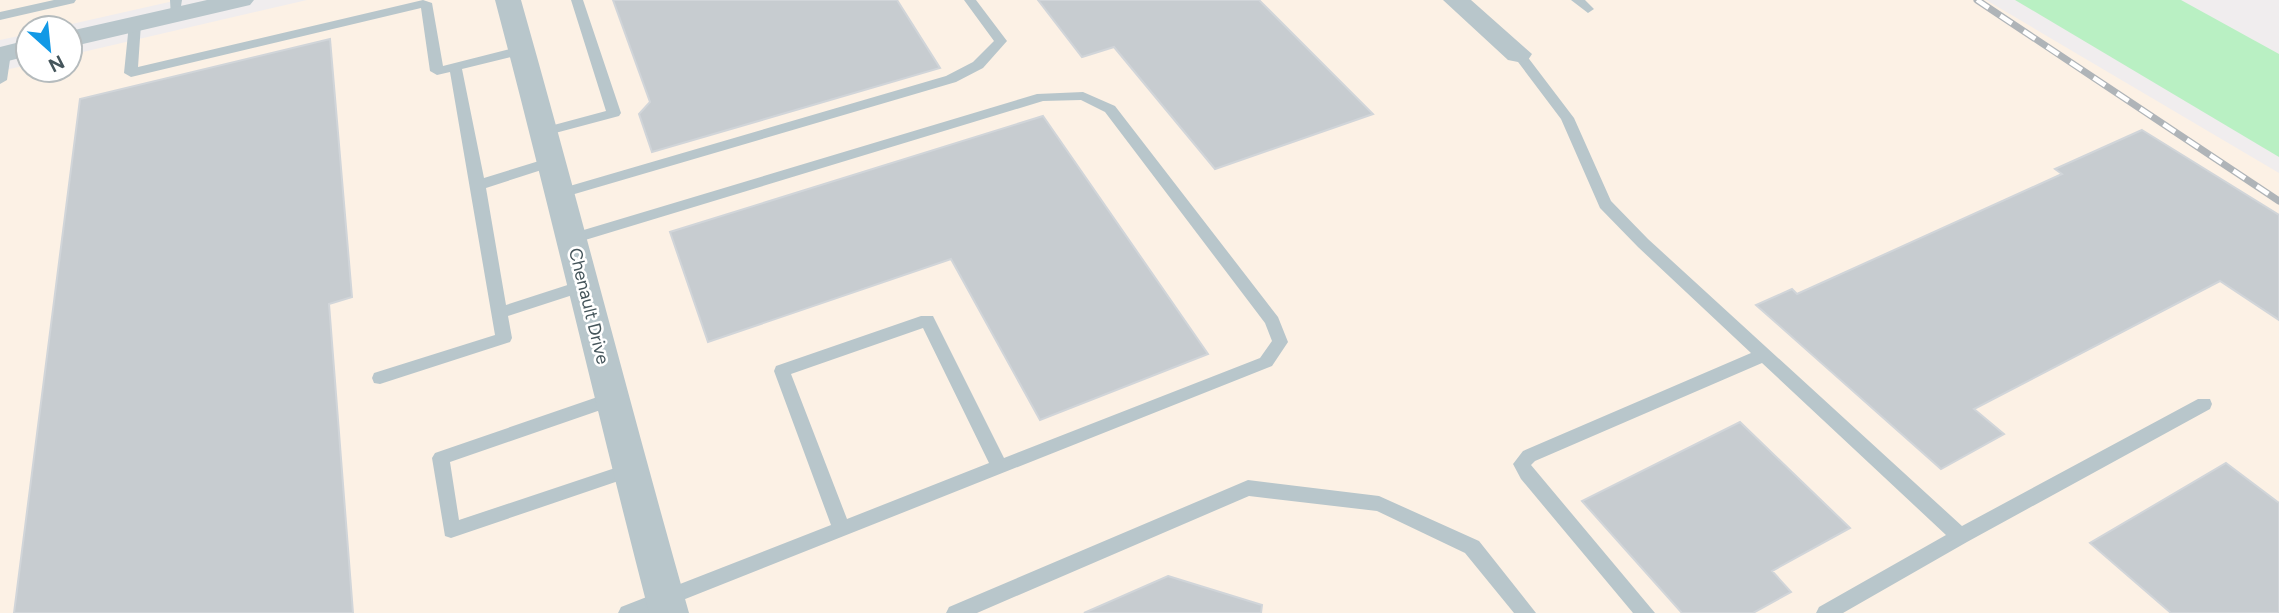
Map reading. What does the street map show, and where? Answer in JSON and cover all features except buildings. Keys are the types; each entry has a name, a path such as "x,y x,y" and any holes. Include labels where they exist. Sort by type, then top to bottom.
{"street":[{"path":"84,35 135,24 175,7 241,0"},
{"name":"Chenault Drive","path":"508,0 667,606"},
{"path":"1456,0 1518,54"}],"lane":[{"path":"0,16 70,0"},
{"path":"552,162 614,113 577,0"},
{"path":"478,185 552,162 951,79 978,65 1001,41 970,0"},
{"path":"1577,0 1588,9"},
{"path":"135,24 131,72 426,3 437,71 523,50"},
{"path":"0,80 11,52"},
{"path":"1518,54 1567,118 1605,204 1643,243 1960,536"},
{"path":"380,378 505,338 455,66"},
{"path":"572,239 1042,97 1083,96 1110,110 1272,321 1280,341 1266,362 842,530 667,606 628,613"},
{"path":"500,313 583,286"},
{"path":"842,530 782,371 927,320 1000,468"},
{"path":"1645,613 1527,474 1522,464 1529,456 1763,355"},
{"path":"612,400 441,458 451,530 630,470"},
{"path":"1826,613 1960,536 2204,404"},
{"path":"956,613 1248,488 1379,504 1472,547 1526,613"}],"shaded area":[{"path":"0,0 178,0 84,21 84,14 14,14 14,37 0,40"},
{"path":"307,0 1986,0 2279,173 2279,613 0,613 0,71 14,68 14,84 84,84 84,52"}],"green space":[{"path":"2015,0 2181,0 2279,54 2279,157"}],"railway":[{"path":"1977,0 2279,201"}]}
